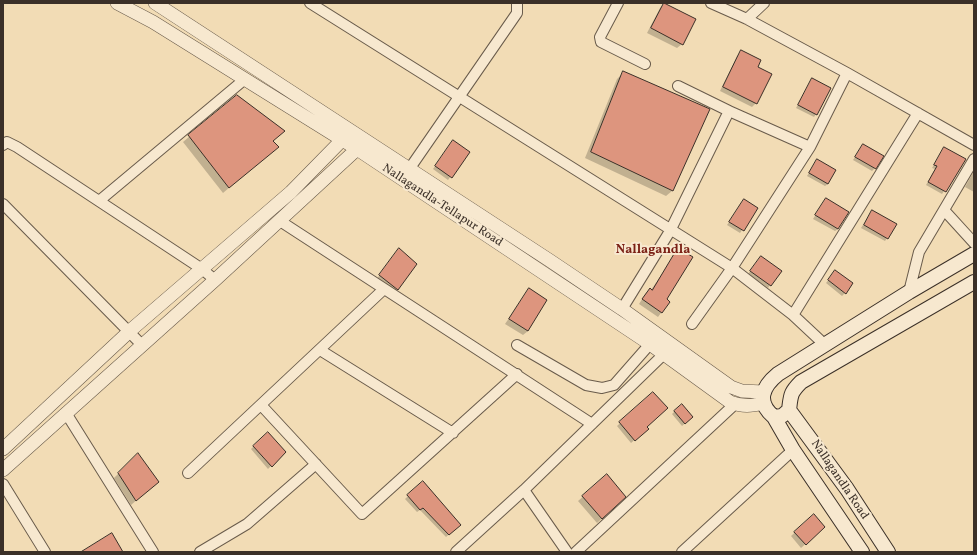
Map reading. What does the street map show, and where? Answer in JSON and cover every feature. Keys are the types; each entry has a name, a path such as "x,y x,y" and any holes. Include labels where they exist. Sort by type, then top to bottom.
{"main road":[{"path":"764,398 766,385 778,374 824,344 974,254"},
{"path":"774,417 782,416 789,410 790,396 793,390 801,382 974,282"},
{"name":"Nallagandla Road","path":"764,398 765,407 774,417 793,450 862,552"},
{"name":"Nallagandla Road","path":"789,410 847,489 888,552"}],"street":[{"name":"Nallagandla-Tellapur Road","path":"117,3 153,22 356,149 650,344 735,404"},
{"path":"310,3 670,231 732,268 793,315 824,344"},
{"path":"410,168 460,98 517,13 517,3"},
{"path":"618,3 600,37 601,42 645,64"},
{"path":"712,3 747,19 918,113 972,140"},
{"path":"747,19 764,3"},
{"name":"Nallagandla-Tellapur Road","path":"161,4 622,309 731,387 764,398"},
{"path":"692,324 732,268 810,146 847,73"},
{"path":"99,201 245,79"},
{"path":"678,86 729,111 810,146"},
{"path":"622,309 670,231 729,111"},
{"path":"793,315 918,113"},
{"path":"3,449 130,333 291,192 342,140"},
{"path":"4,142 99,201 202,269 215,280"},
{"path":"3,470 280,222 356,149"},
{"path":"909,292 919,252 974,158"},
{"path":"3,204 142,344"},
{"path":"944,210 974,242"},
{"path":"280,222 517,374 592,424"},
{"path":"542,272 549,260"},
{"path":"188,473 384,289"},
{"path":"517,345 586,385 602,388 614,385 650,344"},
{"path":"320,350 453,433"},
{"path":"459,551 664,354"},
{"path":"261,405 362,514 517,374"},
{"path":"576,552 735,404 749,407 764,398"},
{"path":"66,413 152,552"},
{"path":"682,552 793,450"},
{"path":"200,552 247,524 316,464"},
{"path":"3,484 45,552"},
{"path":"524,490 567,552"}],"building":[{"path":"664,3 696,19 683,45 651,28"},
{"path":"741,50 761,60 758,67 772,74 757,104 723,87"},
{"path":"623,71 710,109 673,191 591,152"},
{"path":"812,78 831,88 817,115 798,105"},
{"path":"237,95 285,131 273,141 279,147 229,188 188,135"},
{"path":"453,140 470,152 452,178 435,166"},
{"path":"863,144 884,156 876,169 855,157"},
{"path":"944,147 966,159 946,192 928,182 937,166 934,165"},
{"path":"817,159 836,170 828,184 809,173"},
{"path":"826,198 849,212 838,229 815,215"},
{"path":"744,199 758,208 744,231 729,222"},
{"path":"872,210 897,224 888,239 864,225"},
{"path":"399,248 417,264 398,290 379,275"},
{"path":"678,248 693,257 667,299 670,302 662,313 642,299 650,288 652,290"},
{"path":"761,256 782,271 771,286 750,271"},
{"path":"835,270 853,283 846,294 828,280"},
{"path":"529,288 547,300 528,331 509,319"},
{"path":"653,392 668,408 647,427 649,429 635,441 619,422"},
{"path":"682,404 693,417 685,424 674,411"},
{"path":"268,432 286,452 272,467 253,446"},
{"path":"138,453 159,482 136,501 118,473"},
{"path":"607,474 626,497 602,519 582,496"},
{"path":"423,481 461,525 449,535 423,508 420,510 407,495"},
{"path":"814,514 825,527 806,545 794,532"},
{"path":"112,533 123,552 81,552"}],"district":[{"name":"Nallagandla","path":"653,251"}]}
